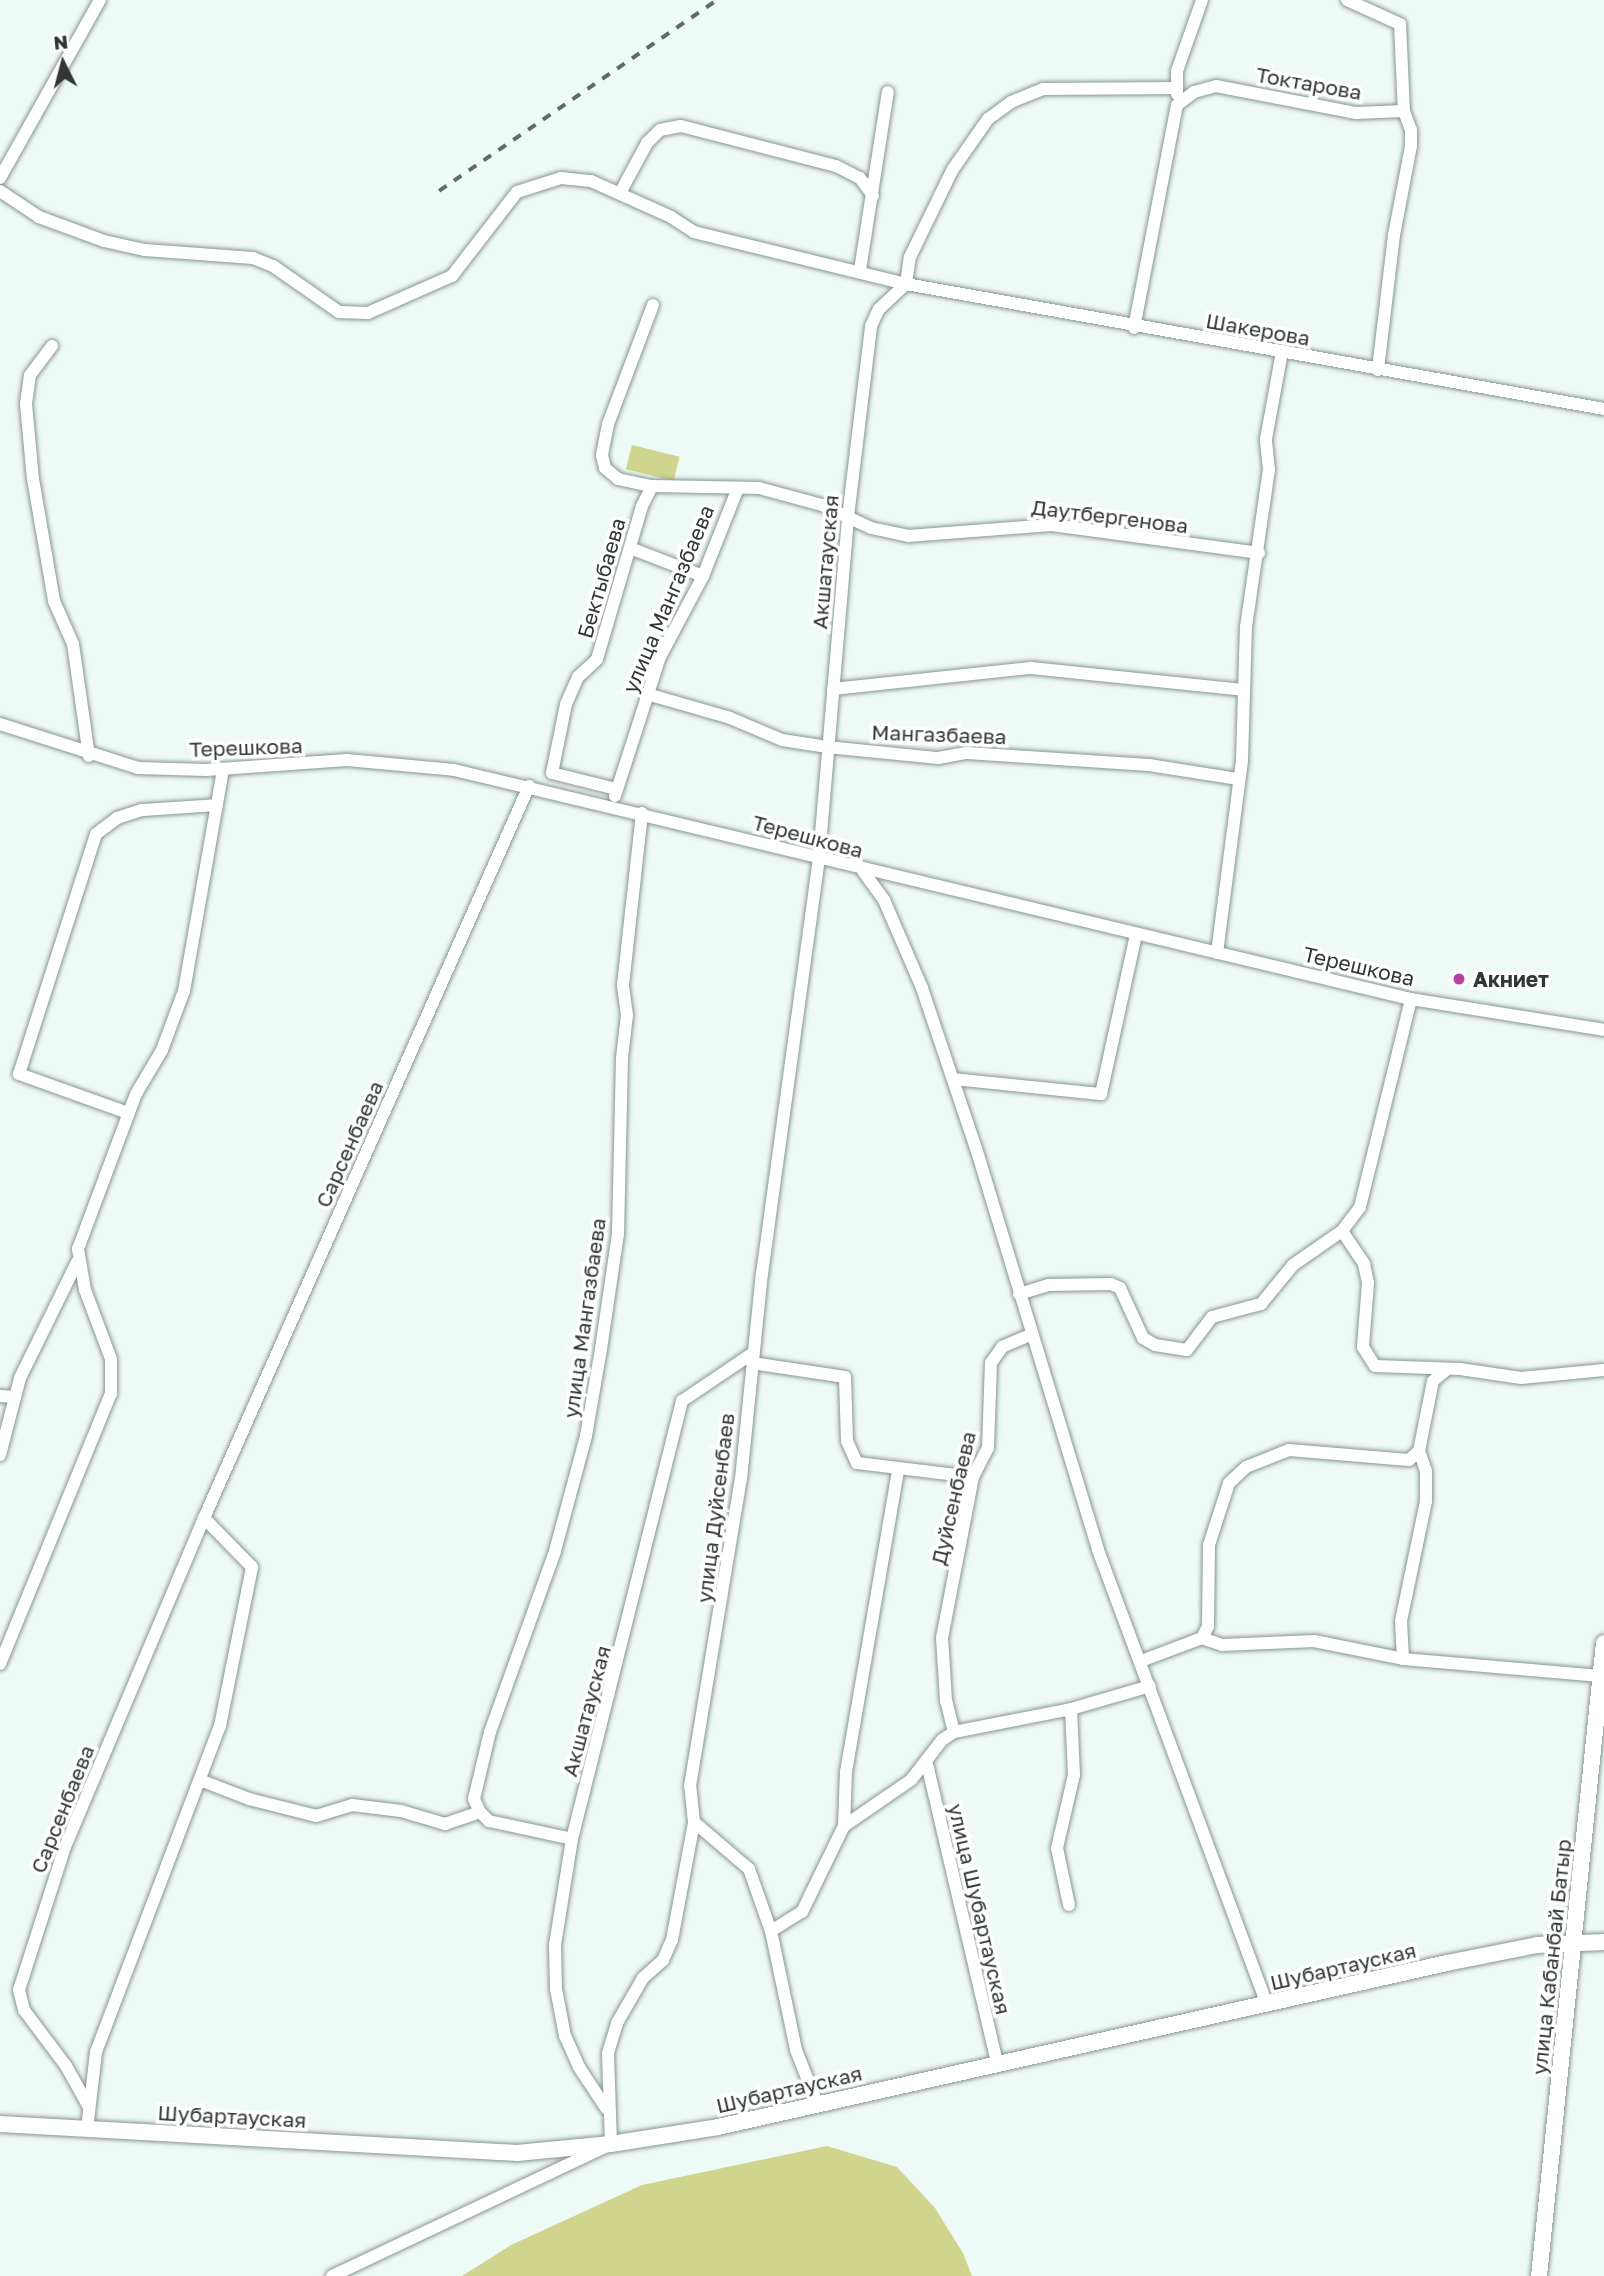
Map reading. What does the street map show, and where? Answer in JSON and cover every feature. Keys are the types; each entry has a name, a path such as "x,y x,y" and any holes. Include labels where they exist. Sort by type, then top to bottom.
{"main road":[{"name":"улица Кабанбай Батыр","path":"1539,2276 1604,1643"},
{"name":"Шубартауская","path":"0,2124 517,2152 611,2144 718,2127 1460,1961 1574,1941 1604,1942"}],"street":[{"path":"0,178 100,0"},
{"path":"1134,328 1177,105 1177,72 1202,0"},
{"path":"1347,0 1400,24 1404,111 1411,130 1411,146 1378,370"},
{"name":"Токтарова","path":"1177,105 1194,92 1216,86 1356,113 1404,111"},
{"path":"906,284 910,257 937,197 972,138 1011,102 1043,89 1177,88"},
{"path":"860,270 888,92"},
{"path":"620,193 647,143 660,130 681,126 836,166 860,178 873,196"},
{"name":"Шакерова","path":"0,191 39,217 104,241 145,250 253,258 273,266 340,313 368,313 452,276 470,257 492,220 517,192 533,184 561,178 591,181 620,193 694,232 860,270 906,284 1134,328 1604,410"},
{"name":"Акшатауская","path":"818,857 848,517 872,326 879,309 906,284"},
{"name":"Даутбергенова","path":"653,305 608,424 602,455 605,468 618,480 652,486 759,488 848,517 872,528 908,536 1052,525 1259,553"},
{"path":"52,346 30,375 26,404 33,479 54,601 73,645 89,756"},
{"path":"1217,953 1246,710 1243,690 1246,627 1259,553 1269,470 1266,439 1282,352"},
{"name":"Бектыбаева","path":"616,789 552,773 566,704 578,677 597,659 630,548 652,486"},
{"name":"улица Мангазбаева","path":"613,807 616,789 660,657 703,576 738,488"},
{"path":"630,548 703,576"},
{"path":"832,689 1031,668 1243,690"},
{"name":"Мангазбаева","path":"648,694 730,718 782,740 827,747 938,758 967,753 1136,764 1237,779"},
{"name":"Терешкова","path":"0,724 89,756 138,768 223,769 396,761 529,786 818,857 863,871 1411,999 1604,1030"},
{"path":"0,1455 15,1397 77,1262 128,1113 162,1049 184,991 223,769"},
{"name":"Сарсенбаева","path":"89,2107 66,2066 24,2010 19,1990 65,1847 204,1518 529,786"},
{"path":"128,1113 19,1074 96,834 117,818 142,810 217,805"},
{"name":"улица Мангазбаева","path":"480,1812 474,1799 490,1732 555,1551 586,1436 601,1349 618,1234 627,1014 623,985 642,813"},
{"name":"улица Дуйсенбаев","path":"611,2144 607,2109 608,2053 617,2023 672,1940 694,1822 690,1786 733,1532 752,1358 818,857"},
{"path":"863,871 884,900 906,945 953,1079 1032,1334 1069,1465 1267,2004"},
{"path":"953,1079 1101,1094 1136,935"},
{"path":"1019,1294 1048,1285 1111,1284 1120,1287 1143,1338 1155,1345 1186,1350 1212,1317 1261,1304 1293,1265 1342,1231 1360,1207 1368,1184 1411,999"},
{"path":"1342,1231 1364,1264 1368,1283 1363,1332 1366,1358 1375,1366 1390,1370 1446,1370 1521,1378 1604,1370"},
{"path":"0,1664 111,1394 111,1359 77,1262"},
{"name":"Дуйсенбаева","path":"954,1732 946,1701 942,1638 973,1477 988,1448 991,1363 1002,1347 1032,1334"},
{"path":"752,1358 845,1377 846,1441 857,1463 973,1477"},
{"name":"Акшатауская","path":"607,2109 579,2067 565,2036 556,1989 555,1945 572,1839 682,1401 752,1358"},
{"path":"1403,1659 1401,1621 1426,1501 1426,1471 1419,1451 1433,1381 1446,1370"},
{"path":"0,1396 15,1397"},
{"path":"1202,1638 1208,1626 1209,1545 1229,1483 1246,1467 1289,1450 1394,1462 1409,1460 1419,1451"},
{"path":"771,1931 802,1912 844,1826 846,1772 898,1470"},
{"path":"87,2129 96,2052 220,1726 252,1567 204,1518"},
{"path":"1141,1661 1202,1638 1222,1645 1314,1641 1403,1659 1601,1672"},
{"path":"844,1826 928,1764 942,1740 954,1732 1071,1709 1150,1686"},
{"path":"1069,1905 1057,1848 1074,1775 1071,1709"},
{"name":"улица Шубартауская","path":"928,1764 997,2063"},
{"path":"200,1780 249,1799 316,1816 352,1805 401,1811 445,1824 468,1820 480,1812 489,1821 572,1839"},
{"path":"694,1822 749,1869 771,1931 796,2050 817,2103"},
{"path":"332,2276 611,2144"}],"green space":[{"path":"632,445 680,457 673,481 626,469"},
{"path":"827,2146 897,2167 935,2208 963,2253 972,2276 462,2276 511,2245 642,2185"}],"railway":[{"path":"439,191 717,0"}],"place":[{"name":"Акниет","path":"1459,979"}]}
